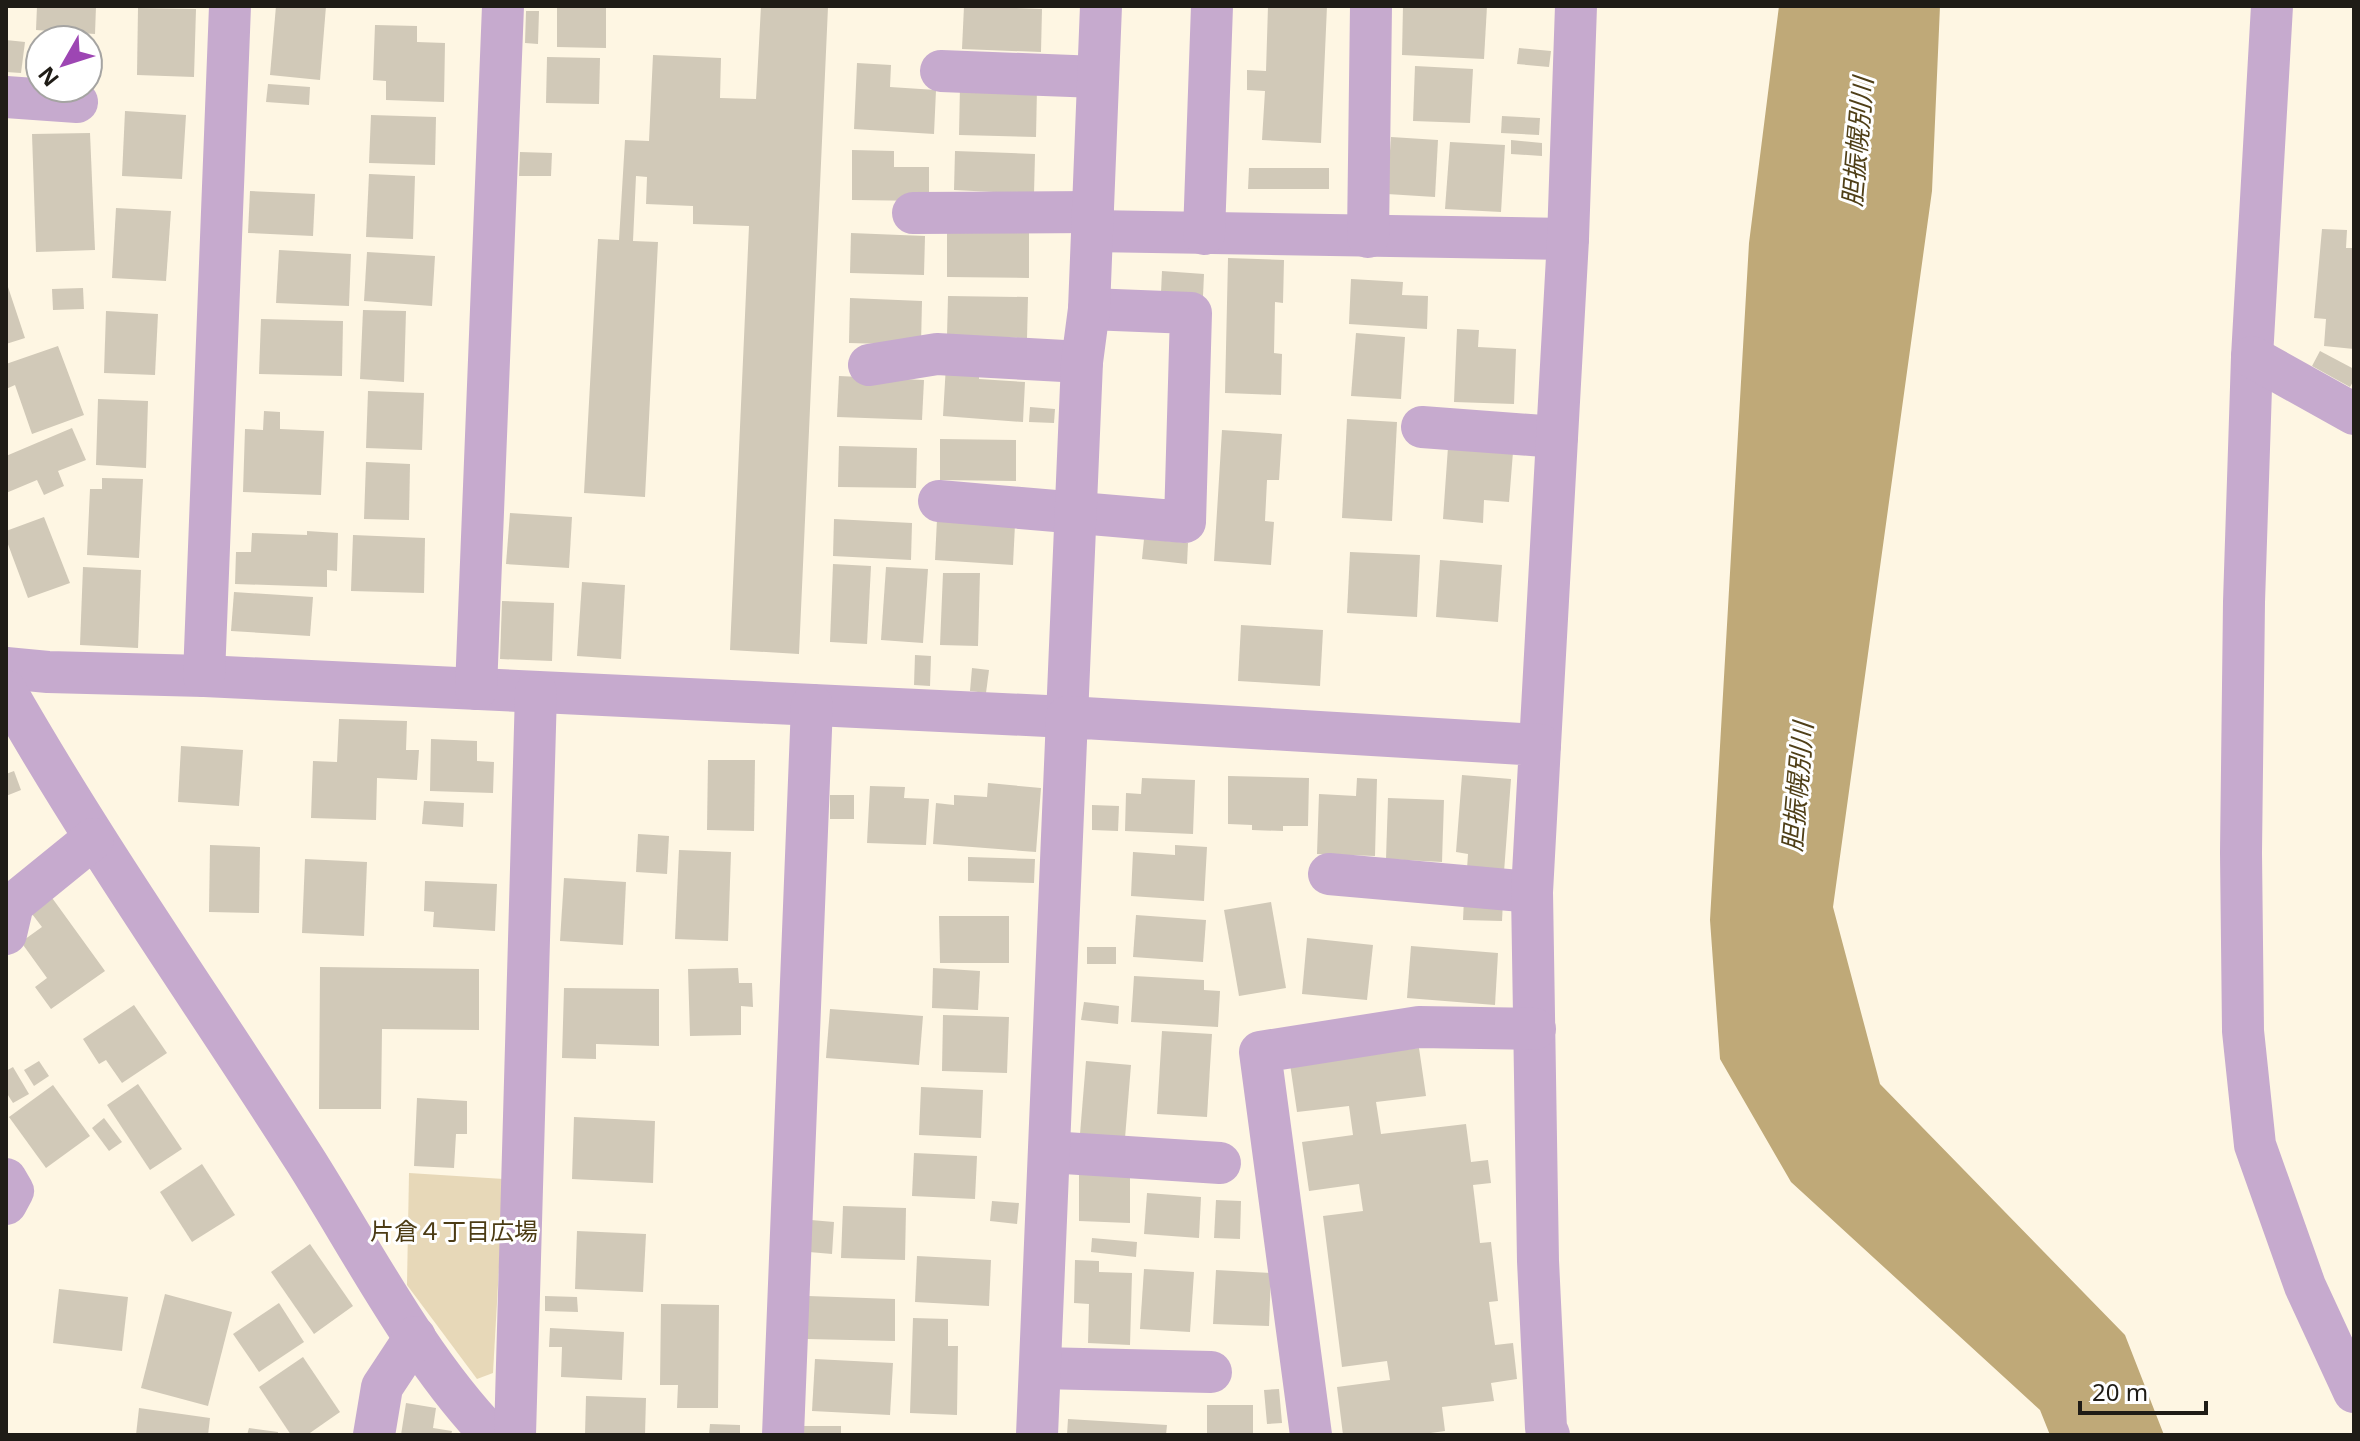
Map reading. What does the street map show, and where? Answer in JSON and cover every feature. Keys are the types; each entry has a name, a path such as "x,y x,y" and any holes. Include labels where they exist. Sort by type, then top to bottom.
{"street":[{"path":"204,676 230,6"},
{"path":"476,689 503,6"},
{"path":"1037,1435 1082,362 1089,309 1101,6"},
{"path":"1204,234 1212,6"},
{"path":"1368,237 1371,6"},
{"path":"1549,1435 1546,1428 1538,1261 1532,892 1568,239 1576,6"},
{"path":"2272,6 2252,357 2244,602 2241,853 2243,1031 2255,1145 2305,1286 2354,1392"},
{"path":"941,71 1098,77"},
{"path":"913,213 1093,222 1204,234 1568,239"},
{"path":"939,501 1185,522 1191,313 1089,309"},
{"path":"869,365 937,354 1082,362"},
{"path":"2252,357 2354,414"},
{"path":"1422,427 1557,437"},
{"path":"6,668 1067,717 1540,745"},
{"path":"6,691 93,839 303,1158 415,1337 465,1408 491,1435"},
{"path":"515,1435 536,692"},
{"path":"783,1435 812,705"},
{"path":"6,934 13,904 93,839"},
{"path":"1329,874 1532,892"},
{"path":"1311,1435 1260,1052 1419,1027 1535,1029"},
{"path":"1049,1152 1220,1163"},
{"path":"6,1179 13,1191 6,1204"},
{"path":"374,1435 382,1387 415,1337"},
{"path":"1040,1368 1211,1372"}],"green space":[{"name":"片倉４丁目広場","path":"409,1173 504,1179 493,1373 477,1379 407,1285"}],"water":[{"name":"胆振幌別川","path":"1779,6 1940,6 1932,191 1833,907 1880,1084 2125,1335 2164,1435 2050,1435 2040,1410 1791,1182 1720,1059 1710,920 1749,243"}],"building":[{"path":"37,6 96,6 95,24 36,24"},
{"path":"276,6 326,6 320,80 270,75"},
{"path":"557,6 606,6 606,48 557,47"},
{"path":"761,6 828,7 799,654 730,650 749,226 693,224 693,206 646,204 647,177 636,176 633,241 658,242 645,497 584,493 598,239 619,240 625,140 649,141 653,55 721,58 720,98 756,99"},
{"path":"964,6 1042,9 1041,52 962,49"},
{"path":"1268,6 1327,6 1321,143 1262,140 1265,91 1247,90 1247,70 1266,71"},
{"path":"1403,6 1487,6 1484,59 1402,55"},
{"path":"138,8 196,9 194,77 137,75"},
{"path":"526,11 539,11 538,44 525,43"},
{"path":"375,25 417,26 417,42 445,43 444,102 386,100 386,81 373,80"},
{"path":"6,40 24,42 21,73 6,72"},
{"path":"1519,48 1551,51 1549,67 1517,64"},
{"path":"547,57 600,58 599,104 546,103"},
{"path":"857,63 891,65 890,87 936,90 934,134 854,129"},
{"path":"1415,66 1473,69 1470,123 1413,121"},
{"path":"268,84 310,87 309,105 266,102"},
{"path":"960,86 1037,88 1036,137 959,135"},
{"path":"125,111 186,115 182,179 122,176"},
{"path":"371,115 436,117 435,165 369,163"},
{"path":"1502,116 1540,118 1539,135 1501,133"},
{"path":"90,133 95,250 36,252 32,134"},
{"path":"1391,137 1438,140 1435,197 1387,194"},
{"path":"1511,140 1542,143 1542,156 1511,154"},
{"path":"1450,142 1505,145 1501,212 1445,209"},
{"path":"852,150 894,151 894,167 929,167 929,201 852,200"},
{"path":"955,151 1035,154 1034,194 954,190"},
{"path":"520,152 552,153 551,176 519,176"},
{"path":"1249,168 1329,168 1329,189 1248,189"},
{"path":"369,174 415,176 413,239 366,237"},
{"path":"250,191 315,194 313,236 248,233"},
{"path":"116,208 171,211 166,281 112,278"},
{"path":"2322,229 2347,230 2346,248 2354,248 2354,349 2324,346 2326,319 2314,318"},
{"path":"947,230 1029,231 1029,278 947,277"},
{"path":"851,233 925,236 924,275 850,273"},
{"path":"279,250 351,254 349,306 276,303"},
{"path":"367,252 435,256 432,306 364,301"},
{"path":"1228,258 1284,260 1283,303 1275,302 1274,353 1282,354 1281,395 1225,393"},
{"path":"1162,271 1204,274 1203,296 1161,293"},
{"path":"1351,279 1403,282 1402,295 1428,296 1427,329 1349,324"},
{"path":"6,281 25,338 6,344"},
{"path":"83,288 84,309 53,310 52,289"},
{"path":"948,296 1028,297 1027,338 947,336"},
{"path":"850,298 922,301 921,345 849,343"},
{"path":"363,310 406,311 404,382 360,379"},
{"path":"106,311 158,314 155,375 104,373"},
{"path":"261,319 343,321 342,376 259,374"},
{"path":"1457,329 1479,330 1478,347 1516,349 1514,404 1454,402"},
{"path":"1356,333 1405,337 1401,399 1351,396"},
{"path":"58,346 84,415 32,434 15,385 6,389 6,364"},
{"path":"2320,351 2354,369 2350,387 2312,366"},
{"path":"946,365 979,368 979,379 1025,382 1023,422 943,416"},
{"path":"839,376 924,380 922,420 837,417"},
{"path":"368,391 424,393 422,450 366,448"},
{"path":"98,399 148,401 146,468 96,465"},
{"path":"1030,407 1055,409 1054,423 1029,422"},
{"path":"264,411 280,412 280,429 324,431 321,495 243,492 245,429 263,430"},
{"path":"1347,419 1397,422 1392,521 1342,518"},
{"path":"72,428 86,460 58,471 64,486 44,495 37,480 6,493 6,456"},
{"path":"1222,430 1282,434 1279,480 1267,480 1265,521 1274,522 1271,565 1214,561"},
{"path":"940,439 1016,440 1016,481 940,480"},
{"path":"839,446 917,448 916,488 838,487"},
{"path":"1448,447 1513,452 1509,502 1484,500 1483,523 1443,519"},
{"path":"366,462 410,464 409,520 364,519"},
{"path":"102,478 143,479 139,558 87,555 90,489 102,489"},
{"path":"510,513 572,517 569,568 506,564"},
{"path":"44,517 70,583 28,598 6,539 6,531"},
{"path":"834,519 912,523 911,560 833,556"},
{"path":"937,519 1015,524 1013,565 935,560"},
{"path":"307,531 338,533 337,571 327,570 327,587 235,584 236,552 251,552 252,533 307,535"},
{"path":"353,535 425,538 424,593 351,591"},
{"path":"1144,539 1188,543 1187,564 1142,559"},
{"path":"1350,552 1420,555 1417,617 1347,613"},
{"path":"1440,560 1502,565 1498,622 1436,617"},
{"path":"833,564 871,566 867,644 830,642"},
{"path":"83,567 141,570 138,648 80,645"},
{"path":"886,567 928,569 923,643 881,640"},
{"path":"943,573 980,573 978,646 940,645"},
{"path":"582,582 625,585 621,659 577,656"},
{"path":"234,592 313,597 310,636 231,631"},
{"path":"502,601 554,603 552,661 500,659"},
{"path":"1241,625 1323,630 1320,686 1238,681"},
{"path":"915,655 931,656 930,686 914,685"},
{"path":"972,668 989,670 986,693 970,691"},
{"path":"339,719 407,721 406,750 419,750 417,780 377,778 376,820 311,818 313,761 337,762"},
{"path":"431,739 477,741 477,761 494,762 493,793 430,791"},
{"path":"181,746 243,750 239,806 178,802"},
{"path":"708,760 755,760 754,831 707,830"},
{"path":"14,771 21,790 6,796 6,774"},
{"path":"1462,775 1511,779 1504,872 1467,869 1468,854 1456,852"},
{"path":"1228,776 1309,778 1308,826 1283,826 1283,831 1252,830 1252,825 1228,824"},
{"path":"1142,778 1195,780 1193,834 1125,831 1126,793 1141,794"},
{"path":"1357,778 1377,779 1375,856 1317,854 1319,794 1356,796"},
{"path":"988,783 1041,788 1036,852 933,844 936,803 954,805 954,795 987,797"},
{"path":"870,786 905,787 904,798 929,799 926,845 867,843"},
{"path":"830,795 854,795 854,819 830,819"},
{"path":"1388,798 1444,800 1442,862 1386,859"},
{"path":"424,801 464,803 463,827 422,824"},
{"path":"1092,805 1119,806 1118,831 1092,830"},
{"path":"638,834 669,836 667,874 636,872"},
{"path":"210,845 260,847 259,913 209,912"},
{"path":"1175,845 1207,847 1204,901 1131,896 1133,852 1175,855"},
{"path":"679,850 731,852 728,941 675,939"},
{"path":"968,857 1035,859 1034,883 968,881"},
{"path":"305,859 367,862 364,936 302,933"},
{"path":"564,878 626,882 623,945 560,941"},
{"path":"425,881 497,884 495,931 433,927 434,912 424,911"},
{"path":"50,895 105,971 51,1009 35,987 47,978 21,942 42,927 29,910"},
{"path":"1464,899 1503,901 1502,921 1463,920"},
{"path":"1271,902 1286,988 1239,996 1224,910"},
{"path":"1136,915 1206,920 1203,962 1133,957"},
{"path":"939,916 1009,916 1009,963 940,963"},
{"path":"1307,938 1373,945 1367,1000 1302,994"},
{"path":"1411,946 1498,953 1495,1005 1407,998"},
{"path":"1087,947 1116,947 1116,964 1087,964"},
{"path":"320,967 479,969 479,1030 382,1029 381,1109 319,1109"},
{"path":"738,968 739,983 752,983 753,1007 741,1006 741,1035 690,1036 688,969"},
{"path":"933,968 980,971 978,1010 932,1008"},
{"path":"1134,976 1204,980 1204,990 1220,991 1218,1027 1131,1022"},
{"path":"564,988 659,989 659,1046 596,1044 596,1059 562,1058"},
{"path":"1084,1002 1119,1006 1118,1024 1081,1020"},
{"path":"134,1005 167,1053 122,1083 106,1060 99,1064 83,1039"},
{"path":"830,1009 923,1016 919,1065 826,1058"},
{"path":"943,1015 1009,1017 1007,1073 942,1071"},
{"path":"1162,1031 1212,1034 1207,1117 1157,1114"},
{"path":"1419,1048 1426,1096 1376,1102 1381,1134 1466,1124 1471,1162 1488,1160 1491,1183 1473,1185 1480,1243 1491,1242 1498,1301 1489,1302 1495,1345 1513,1343 1517,1379 1491,1383 1494,1401 1442,1407 1445,1431 1416,1435 1343,1435 1337,1387 1390,1380 1387,1361 1342,1367 1323,1216 1363,1211 1359,1184 1309,1191 1302,1142 1353,1135 1349,1106 1297,1112 1290,1064"},
{"path":"39,1061 49,1076 34,1086 24,1070"},
{"path":"1086,1061 1131,1065 1125,1138 1080,1134"},
{"path":"13,1067 29,1094 13,1103 6,1092 6,1071"},
{"path":"138,1084 182,1149 150,1170 107,1105"},
{"path":"53,1085 90,1136 46,1168 9,1117"},
{"path":"921,1087 983,1090 981,1138 919,1135"},
{"path":"417,1098 467,1101 467,1134 456,1134 454,1168 414,1166"},
{"path":"574,1117 655,1121 653,1183 572,1179"},
{"path":"104,1118 122,1142 109,1151 92,1128"},
{"path":"914,1153 977,1156 975,1199 912,1196"},
{"path":"202,1164 235,1215 192,1242 160,1192"},
{"path":"1079,1174 1130,1174 1130,1223 1079,1221"},
{"path":"1147,1193 1201,1197 1199,1238 1144,1234"},
{"path":"1216,1200 1241,1201 1240,1239 1214,1238"},
{"path":"992,1201 1019,1203 1017,1224 990,1221"},
{"path":"843,1206 906,1208 905,1260 841,1258"},
{"path":"811,1220 834,1222 832,1254 809,1252"},
{"path":"577,1231 646,1234 643,1292 575,1289"},
{"path":"1092,1238 1137,1242 1136,1257 1091,1252"},
{"path":"310,1244 353,1306 314,1334 271,1272"},
{"path":"917,1256 991,1260 989,1306 915,1302"},
{"path":"1075,1260 1099,1261 1099,1272 1132,1273 1130,1345 1088,1343 1089,1304 1074,1303"},
{"path":"1144,1269 1194,1272 1190,1332 1140,1329"},
{"path":"1216,1270 1271,1273 1269,1326 1213,1324"},
{"path":"59,1289 128,1297 122,1351 53,1343"},
{"path":"165,1294 232,1312 208,1406 141,1388"},
{"path":"545,1296 577,1297 578,1312 545,1311"},
{"path":"808,1296 895,1299 895,1341 807,1339"},
{"path":"279,1303 304,1342 259,1372 233,1334"},
{"path":"661,1304 719,1305 718,1408 677,1408 678,1385 660,1385"},
{"path":"913,1318 948,1319 948,1346 958,1346 957,1415 910,1413"},
{"path":"550,1328 624,1332 622,1380 561,1377 562,1347 549,1347"},
{"path":"303,1357 340,1412 307,1435 291,1435 259,1387"},
{"path":"815,1359 893,1363 890,1415 812,1411"},
{"path":"1279,1389 1282,1423 1267,1424 1264,1390"},
{"path":"586,1396 646,1398 645,1435 585,1435"},
{"path":"406,1403 436,1408 433,1428 452,1431 451,1435 401,1435"},
{"path":"1207,1405 1253,1405 1253,1435 1207,1435"},
{"path":"139,1408 210,1418 208,1435 136,1435"},
{"path":"1068,1419 1167,1425 1166,1435 1067,1435"},
{"path":"710,1424 740,1425 740,1435 709,1435"},
{"path":"802,1426 841,1426 841,1435 802,1435"},
{"path":"249,1428 278,1432 278,1435 247,1435"}]}
